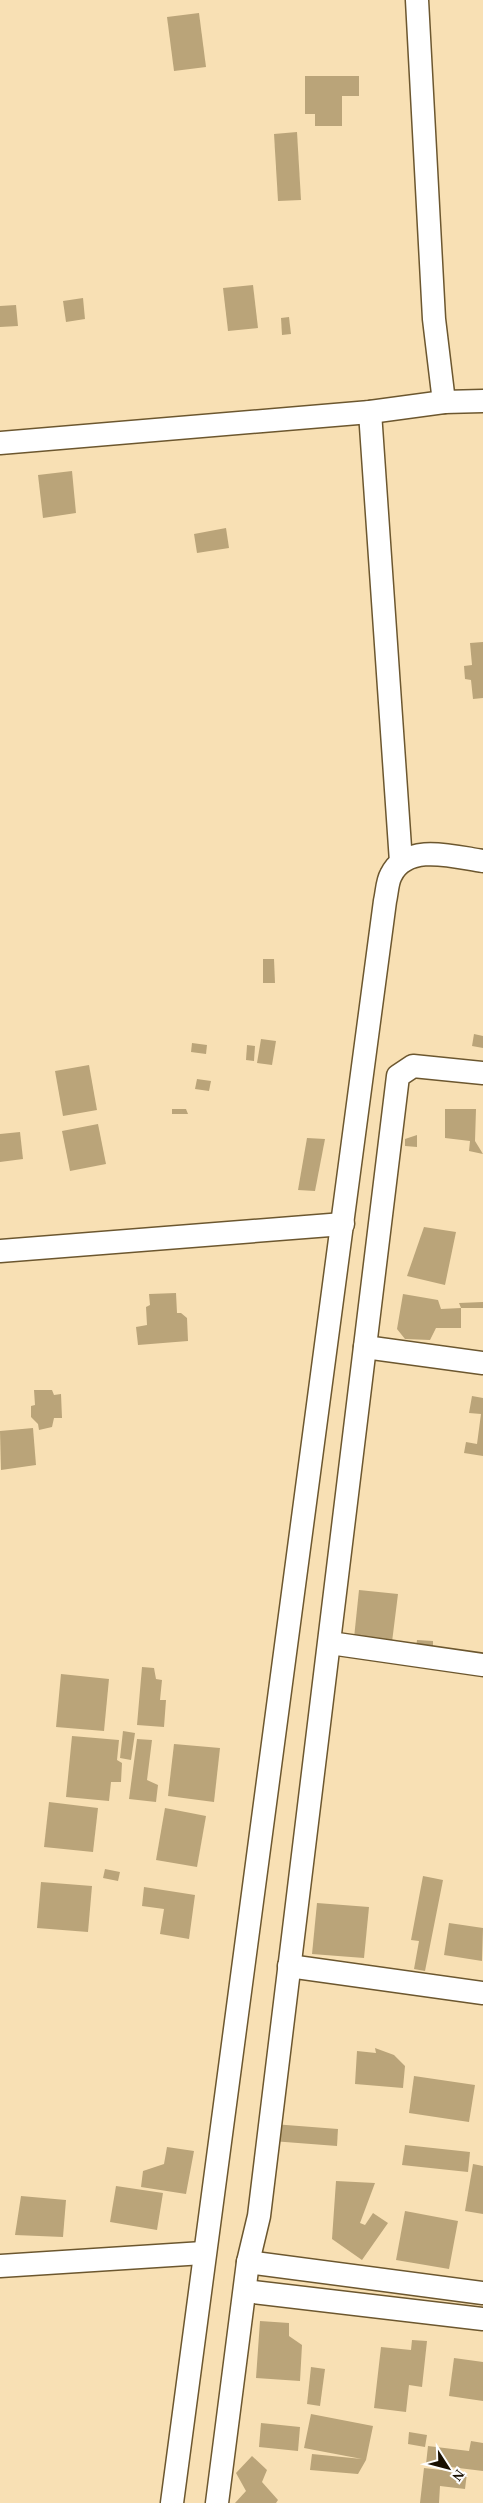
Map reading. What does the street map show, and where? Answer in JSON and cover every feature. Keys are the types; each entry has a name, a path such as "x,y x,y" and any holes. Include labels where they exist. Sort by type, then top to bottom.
{"street":[{"path":"417,0 433,300 444,402"},
{"path":"0,442 370,412 444,402 483,401"},
{"path":"370,412 401,862"},
{"path":"172,2503 203,2253 385,901 391,875 401,862 410,856 421,854 483,861"},
{"path":"217,2503 248,2262 259,2216 398,1076 413,1066 483,1073"},
{"path":"0,1251 343,1224"},
{"path":"366,1347 483,1363"},
{"path":"330,1642 483,1666"},
{"path":"289,1966 483,1993"},
{"path":"0,2266 203,2253"},
{"path":"248,2262 483,2292"},
{"path":"245,2291 483,2320"}],"building":[{"path":"199,13 206,67 174,71 167,17"},
{"path":"305,76 359,76 359,96 342,96 342,126 315,126 315,114 305,114"},
{"path":"297,132 301,200 278,201 274,134"},
{"path":"253,285 258,328 228,331 223,288"},
{"path":"83,298 85,319 66,322 63,301"},
{"path":"16,305 18,326 0,327 0,306"},
{"path":"289,317 291,334 282,335 281,318"},
{"path":"72,471 76,513 43,518 38,475"},
{"path":"226,528 229,548 197,553 194,534"},
{"path":"483,642 483,698 473,699 471,680 465,679 464,666 472,665 470,643"},
{"path":"263,959 274,959 275,983 263,983"},
{"path":"474,1034 483,1036 483,1048 472,1046"},
{"path":"261,1039 276,1041 272,1065 257,1063"},
{"path":"192,1043 207,1045 206,1054 191,1052"},
{"path":"247,1045 255,1046 254,1061 246,1060"},
{"path":"89,1065 97,1110 63,1116 55,1071"},
{"path":"197,1079 211,1081 209,1091 195,1089"},
{"path":"172,1109 186,1109 188,1114 172,1114"},
{"path":"445,1109 476,1109 475,1141 483,1154 469,1151 470,1141 445,1138"},
{"path":"98,1124 106,1164 70,1171 62,1131"},
{"path":"20,1132 23,1159 0,1162 0,1134"},
{"path":"417,1135 417,1147 405,1146 405,1139"},
{"path":"307,1138 325,1139 315,1191 298,1190"},
{"path":"424,1227 456,1232 445,1285 407,1276"},
{"path":"176,1293 177,1313 181,1313 187,1318 188,1341 138,1345 136,1327 147,1325 146,1307 150,1305 149,1294"},
{"path":"403,1294 438,1300 441,1309 461,1308 461,1328 436,1328 430,1340 405,1339 397,1329"},
{"path":"483,1302 483,1308 461,1308 459,1303"},
{"path":"34,1390 52,1390 54,1395 61,1394 62,1418 54,1418 52,1427 39,1430 38,1424 31,1417 31,1406 35,1405"},
{"path":"472,1396 483,1398 483,1456 464,1453 466,1442 477,1444 481,1414 469,1413"},
{"path":"33,1428 36,1465 1,1470 0,1431"},
{"path":"359,1590 398,1594 392,1642 354,1638"},
{"path":"417,1640 433,1641 433,1650 416,1648"},
{"path":"142,1667 154,1668 156,1679 162,1680 160,1700 166,1700 164,1727 137,1725"},
{"path":"61,1674 109,1679 104,1731 56,1727"},
{"path":"123,1731 135,1733 131,1760 120,1758"},
{"path":"72,1736 119,1740 117,1760 122,1763 121,1782 111,1782 109,1801 66,1797"},
{"path":"137,1739 152,1740 147,1780 158,1785 156,1802 129,1799"},
{"path":"174,1744 220,1748 214,1802 168,1796"},
{"path":"49,1802 98,1808 93,1852 44,1847"},
{"path":"165,1808 206,1816 197,1867 156,1860"},
{"path":"105,1869 120,1872 118,1881 103,1878"},
{"path":"423,1876 443,1880 425,1971 414,1969 419,1941 411,1940"},
{"path":"41,1882 92,1886 88,1932 37,1928"},
{"path":"144,1887 195,1895 189,1939 160,1934 164,1909 142,1906"},
{"path":"317,1903 369,1907 364,1958 312,1954"},
{"path":"449,1923 483,1928 482,1961 444,1955"},
{"path":"375,2048 394,2055 405,2066 403,2088 355,2084 357,2051 376,2053"},
{"path":"414,2076 475,2085 469,2122 409,2113"},
{"path":"273,2124 338,2129 337,2146 272,2141"},
{"path":"405,2145 470,2152 468,2172 402,2165"},
{"path":"167,2147 194,2151 186,2194 141,2187 143,2171 164,2164"},
{"path":"473,2164 483,2166 483,2214 465,2211"},
{"path":"336,2181 375,2183 360,2223 365,2225 373,2213 388,2223 362,2260 332,2239"},
{"path":"116,2186 163,2193 157,2230 110,2222"},
{"path":"21,2196 66,2200 63,2237 15,2235"},
{"path":"405,2211 458,2221 449,2269 396,2260"},
{"path":"260,2321 289,2323 289,2336 302,2345 300,2381 256,2378"},
{"path":"412,2340 427,2341 422,2387 409,2385 406,2412 374,2408 381,2347 411,2350"},
{"path":"454,2358 483,2362 483,2401 449,2396"},
{"path":"311,2367 325,2369 320,2406 307,2404"},
{"path":"311,2414 373,2426 366,2460 358,2474 310,2470 312,2454 362,2459 304,2448"},
{"path":"261,2423 300,2427 298,2451 259,2447"},
{"path":"409,2432 427,2435 425,2447 408,2444"},
{"path":"471,2441 483,2443 483,2471 426,2464 428,2446 469,2451"},
{"path":"252,2456 267,2470 262,2482 278,2500 276,2503 235,2503 246,2491 236,2473"},
{"path":"424,2468 467,2473 465,2489 440,2486 439,2503 420,2503"}]}
